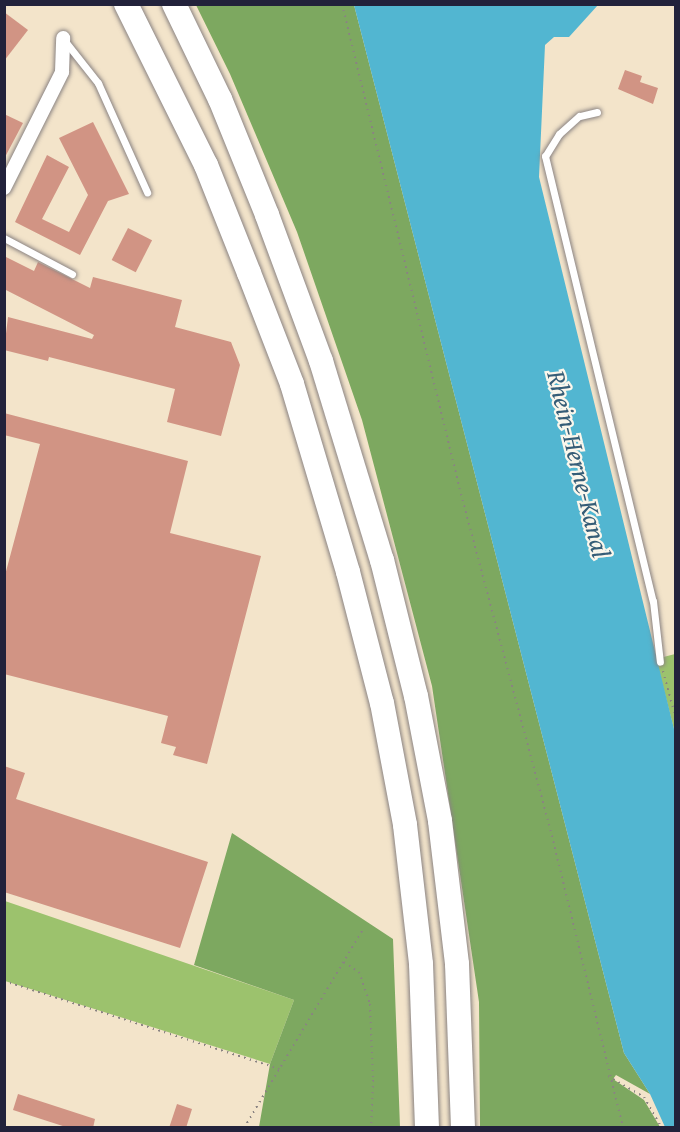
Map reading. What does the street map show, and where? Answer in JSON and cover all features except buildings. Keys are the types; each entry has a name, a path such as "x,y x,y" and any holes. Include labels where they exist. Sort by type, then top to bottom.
{"highway":[{"path":"126,4 206,165 249,273 291,384 348,572 382,703 405,825 421,964 427,1128"},
{"path":"174,4 220,99 267,215 321,361 382,560 416,696 440,821 457,964 463,1128"}],"street":[{"path":"4,188 62,72 63,38"}],"lane":[{"path":"63,38 98,83 147,192"},
{"path":"597,112 579,116 559,134 545,156 653,601 660,663"},
{"path":"4,238 72,274"}],"path":[{"path":"342,4 460,494 582,955 608,1076 623,1128"},
{"path":"660,663 675,719"},
{"path":"244,1128 363,930"},
{"path":"344,962 359,972 370,1004 373,1080 371,1128"},
{"path":"4,981 279,1070"},
{"path":"608,1076 644,1097 662,1128"}],"green space":[{"path":"196,5 354,5 624,1053 650,1094 616,1075 613,1079 644,1100 660,1127 480,1127 479,1002 432,686 362,420 297,232 230,74"},
{"path":"675,654 675,733 656,659"},
{"path":"232,833 393,939 400,1127 259,1127 270,1064 294,1000 194,965"},
{"path":"5,901 294,1000 270,1064 5,981"}],"water":[{"name":"Rhein-Herne-Kanal","path":"354,5 598,5 569,37 554,37 545,45 539,177 675,733 675,1127 665,1127 650,1094 624,1053"}]}
